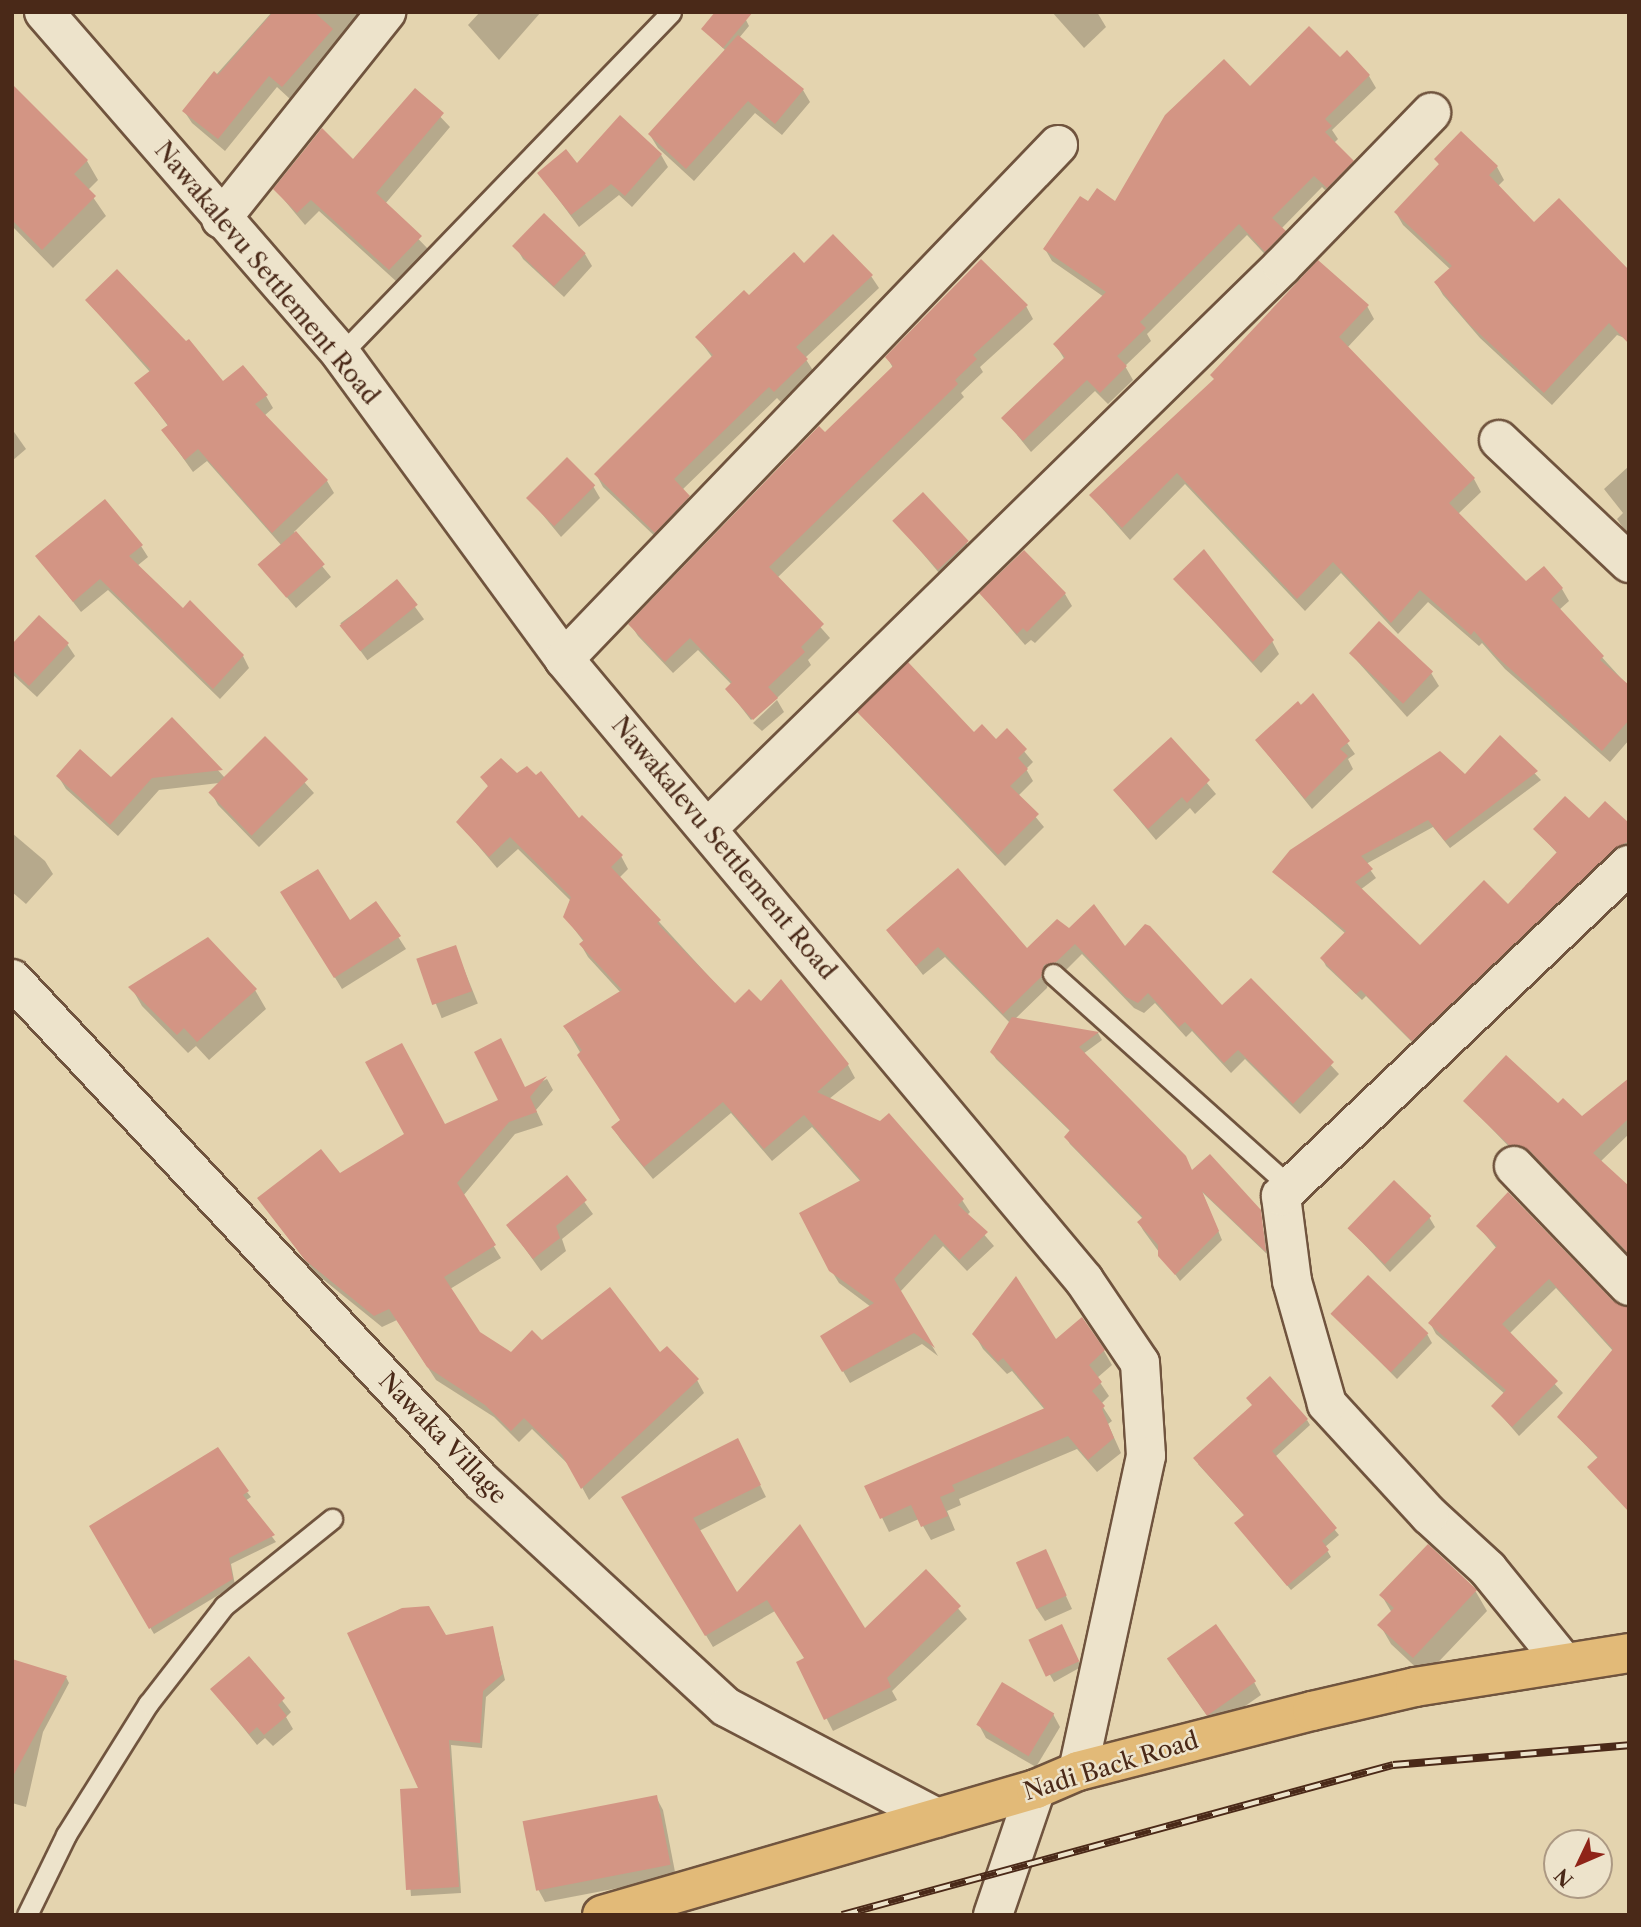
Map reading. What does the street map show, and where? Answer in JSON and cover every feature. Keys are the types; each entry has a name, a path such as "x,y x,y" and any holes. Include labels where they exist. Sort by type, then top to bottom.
{"highway":[{"name":"Nadi Back Road","path":"602,1915 937,1818 1036,1788 1078,1771 1415,1687 1629,1653"}],"street":[{"name":"Nawakalevu Settlement Road","path":"44,12 341,354 564,659 709,827 1084,1280 1140,1363 1146,1456 1078,1771"},
{"path":"221,219 386,12"},
{"path":"709,827 1282,266 1431,113"},
{"path":"564,659 1058,145"},
{"path":"1499,440 1629,563"},
{"path":"1564,1663 1488,1569 1429,1516 1327,1404 1292,1281 1281,1196 1629,866"},
{"name":"Nawaka Village","path":"12,979 481,1481 716,1698 937,1818"},
{"path":"1514,1166 1629,1286"},
{"path":"993,1915 1036,1788"}],"lane":[{"path":"341,354 671,12"},
{"path":"1053,974 1290,1186"},
{"path":"27,1915 66,1835 148,1704 224,1606 332,1518"}],"building":[{"path":"273,12 314,12 333,29 282,87 269,76 218,139 182,111 214,71 218,75"},
{"path":"715,12 753,12 723,48 701,29"},
{"path":"1309,26 1340,57 1347,50 1370,75 1325,119 1332,126 1325,132 1354,161 1327,188 1314,176 1272,218 1286,231 1265,252 1239,224 1140,322 1146,328 1117,356 1127,366 1100,393 1087,380 1023,441 1001,418 1065,357 1053,344 1106,292 1043,249 1080,196 1088,201 1097,188 1115,201 1165,115 1224,59 1250,86"},
{"path":"738,35 804,89 775,124 748,101 686,169 648,134"},
{"path":"12,84 88,160 74,174 96,196 42,250 12,220"},
{"path":"415,88 444,113 376,193 422,236 389,270 311,200 297,213 273,189 322,128 353,159"},
{"path":"620,115 662,154 625,196 611,184 571,215 537,173 566,149 577,163"},
{"path":"1461,131 1498,166 1489,175 1534,222 1559,198 1629,270 1629,344 1609,323 1544,393 1470,325 1434,282 1452,266 1394,212 1439,164 1434,159"},
{"path":"544,213 586,253 554,286 512,246"},
{"path":"833,234 873,275 796,347 808,359 774,392 769,387 674,479 690,496 655,533 594,474 713,355 695,337 744,290 749,295 794,252 804,263"},
{"path":"981,259 1028,305 973,355 977,359 955,380 958,384 769,567 824,624 801,647 805,652 768,687 778,698 753,720 725,689 732,682 690,638 665,662 628,624 819,426 825,432 893,366 885,357"},
{"path":"1318,260 1369,305 1339,337 1475,478 1449,503 1526,581 1544,566 1563,588 1551,599 1604,656 1600,660 1629,685 1629,720 1602,751 1496,656 1474,631 1471,635 1420,590 1391,623 1333,562 1297,599 1177,473 1122,528 1089,495 1214,379 1210,375"},
{"path":"117,269 186,341 189,339 223,381 243,365 268,395 255,404 328,480 272,533 198,449 185,460 161,430 168,425 134,383 151,370 85,300"},
{"path":"567,457 595,485 554,526 526,498"},
{"path":"923,492 969,541 938,570 892,521"},
{"path":"105,499 143,545 129,556 183,608 190,600 244,655 213,689 100,579 73,602 35,556"},
{"path":"296,531 325,564 286,598 258,564"},
{"path":"1204,549 1274,640 1253,662 1173,579"},
{"path":"1024,550 1066,593 1027,632 1023,628 1017,634 979,593"},
{"path":"397,579 418,605 360,651 339,626"},
{"path":"39,615 69,643 29,686 12,670 12,644"},
{"path":"1379,621 1433,671 1403,704 1349,653"},
{"path":"908,662 974,732 982,724 996,739 1007,728 1027,749 1018,758 1028,769 1010,786 1039,814 998,855 857,712"},
{"path":"1313,693 1350,741 1340,749 1348,756 1305,799 1255,740 1298,701 1301,705"},
{"path":"172,717 223,770 152,778 110,825 56,776 80,749 111,777"},
{"path":"1500,735 1538,771 1445,841 1428,820 1361,856 1373,869 1355,882 1420,945 1484,880 1508,904 1557,852 1533,829 1565,796 1589,818 1605,801 1629,823 1629,841 1614,849 1412,1041 1361,990 1356,994 1320,958 1346,931 1272,872 1290,850 1440,751 1465,774"},
{"path":"265,736 308,779 252,836 208,793"},
{"path":"1171,737 1210,780 1187,803 1182,797 1148,829 1113,790"},
{"path":"501,758 517,773 527,766 536,775 541,771 579,818 582,815 623,855 611,867 661,920 657,923 735,1003 749,989 761,1001 781,979 849,1064 817,1092 880,1121 889,1113 964,1199 958,1205 988,1232 959,1260 935,1234 894,1279 935,1348 914,1333 842,1372 820,1336 874,1303 829,1271 799,1213 861,1180 804,1115 764,1149 723,1102 644,1167 611,1127 620,1120 577,1055 582,1050 563,1026 622,990 579,944 584,940 563,917 571,897 510,837 489,857 456,822 488,786 480,777"},
{"path":"958,868 1027,948 1057,919 1069,928 1094,904 1125,946 1145,924 1150,926 1222,1005 1251,978 1334,1062 1293,1104 1238,1050 1224,1063 1185,1022 1179,1027 1148,993 1138,1003 1126,997 1075,944 1056,962 1044,965 1041,977 1003,1014 938,947 916,966 886,930"},
{"path":"318,869 350,920 376,901 401,936 334,978 280,892"},
{"path":"208,937 257,989 197,1042 184,1028 177,1035 128,987"},
{"path":"456,945 472,991 432,1005 416,959"},
{"path":"1012,1017 1099,1032 1079,1047 1186,1156 1192,1170 1210,1154 1261,1210 1266,1252 1202,1191 1219,1231 1175,1275 1158,1256 1158,1245 1137,1222 1143,1217 1064,1137 1070,1130 990,1052"},
{"path":"501,1038 525,1087 547,1076 530,1097 537,1112 509,1122 457,1183 496,1245 444,1277 480,1332 511,1352 532,1330 542,1340 610,1287 660,1352 667,1346 699,1379 581,1489 562,1455 524,1418 511,1431 485,1405 427,1367 389,1309 374,1316 305,1260 257,1198 321,1149 340,1173 404,1134 365,1062 402,1043 445,1124 498,1100 474,1052"},
{"path":"1506,1055 1558,1103 1563,1098 1582,1116 1629,1078 1629,1118 1593,1153 1629,1186 1629,1254 1530,1151 1509,1145 1463,1101"},
{"path":"567,1175 587,1200 556,1226 560,1238 533,1259 506,1225"},
{"path":"1394,1180 1431,1216 1385,1264 1347,1228"},
{"path":"1508,1192 1613,1301 1629,1307 1629,1512 1587,1467 1598,1457 1557,1417 1613,1349 1549,1279 1502,1324 1558,1381 1512,1427 1491,1406 1506,1390 1428,1323 1497,1246 1476,1226"},
{"path":"1368,1275 1428,1333 1391,1372 1330,1314"},
{"path":"1016,1276 1056,1339 1082,1317 1105,1350 1089,1365 1102,1382 1092,1391 1105,1406 1102,1409 1114,1438 1088,1460 1068,1436 952,1485 955,1491 940,1497 948,1516 921,1527 911,1505 880,1519 864,1486 1045,1408 1003,1358 998,1362 972,1334"},
{"path":"1270,1376 1308,1419 1272,1451 1337,1528 1322,1541 1329,1550 1287,1586 1234,1523 1244,1515 1193,1458 1252,1405 1246,1398"},
{"path":"738,1438 761,1485 693,1518 737,1592 800,1524 865,1628 926,1569 961,1606 887,1678 891,1687 824,1720 796,1662 804,1658 767,1600 705,1636 621,1497"},
{"path":"218,1447 249,1491 243,1495 275,1535 229,1558 233,1579 149,1629 89,1526"},
{"path":"1428,1544 1477,1590 1413,1658 1377,1625 1394,1608 1379,1595"},
{"path":"1046,1549 1067,1596 1037,1609 1016,1562"},
{"path":"429,1606 446,1635 493,1626 503,1674 483,1691 480,1743 449,1740 459,1887 406,1890 400,1789 418,1788 347,1633 402,1608"},
{"path":"1062,1624 1079,1661 1046,1677 1028,1640"},
{"path":"1216,1624 1256,1681 1207,1716 1167,1658"},
{"path":"249,1656 285,1698 278,1705 287,1716 264,1735 257,1727 249,1734 210,1689"},
{"path":"12,1659 67,1676 12,1778"},
{"path":"1002,1682 1054,1713 1029,1756 976,1725"},
{"path":"657,1795 671,1865 536,1891 523,1821"}],"railway":[{"path":"842,1915 1393,1765 1629,1745"}]}
